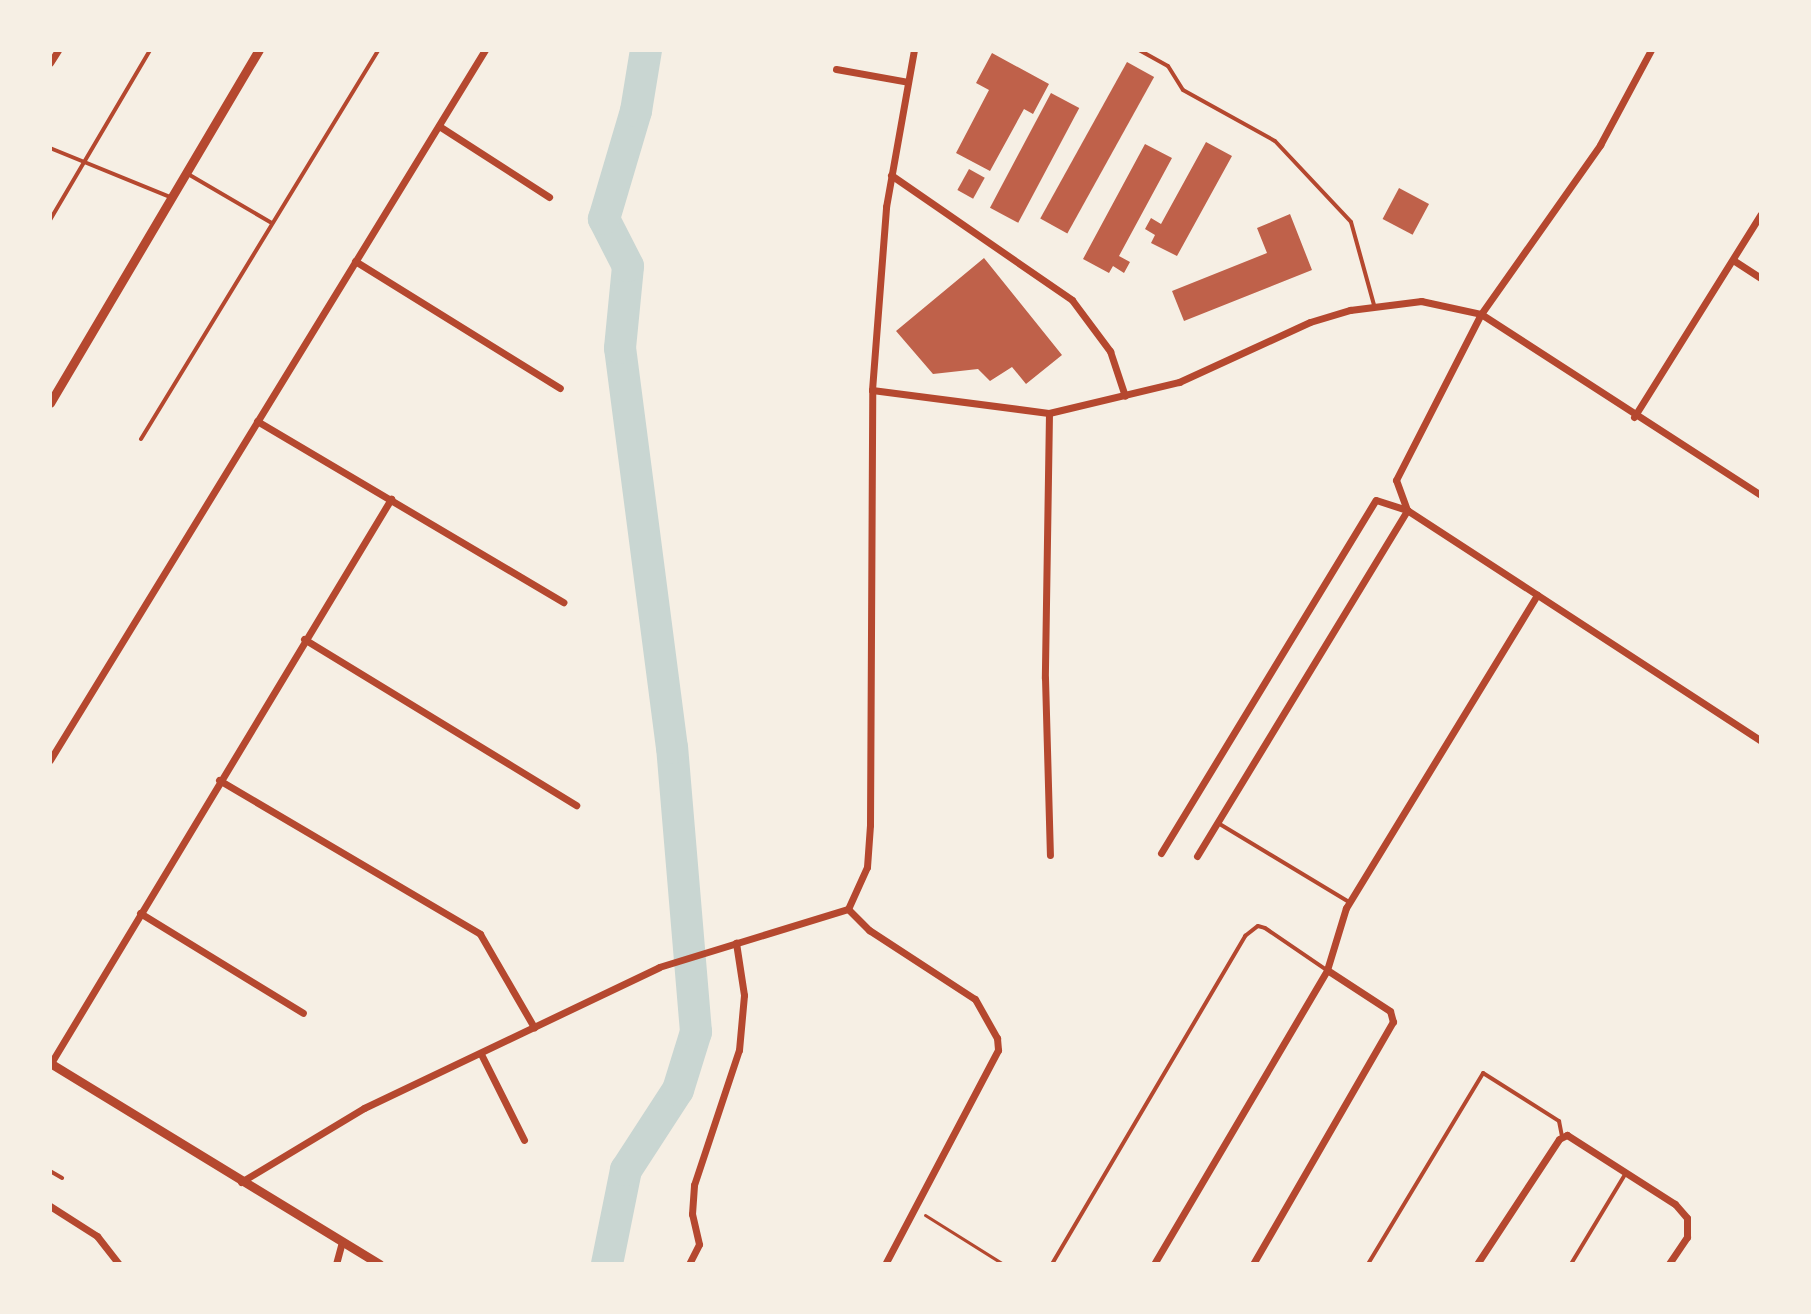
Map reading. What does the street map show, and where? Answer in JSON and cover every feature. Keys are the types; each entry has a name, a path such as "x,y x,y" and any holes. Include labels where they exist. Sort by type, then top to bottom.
{"street":[{"path":"50,63 58,50"},
{"path":"50,403 259,50"},
{"path":"50,760 485,50"},
{"path":"241,1182 333,1123 659,967 848,909 867,867 870,825 872,390 891,175 914,50"},
{"path":"1407,510 1396,480 1481,314 1600,145 1651,50"},
{"path":"836,69 908,82"},
{"path":"439,126 549,197"},
{"path":"891,175 1072,300 1110,351 1125,396"},
{"path":"1634,417 1761,214"},
{"path":"1733,260 1761,278"},
{"path":"355,261 560,388"},
{"path":"872,390 1049,413 1179,382 1310,322 1374,305 1421,301 1481,314 1634,417 1761,495"},
{"path":"1049,413 1045,678 1050,855"},
{"path":"257,421 563,602"},
{"path":"379,1264 50,1063 391,499"},
{"path":"1161,853 1376,500 1407,510 1761,741"},
{"path":"1197,856 1407,510"},
{"path":"1154,1264 1327,970 1335,933 1349,902 1537,595"},
{"path":"304,639 576,805"},
{"path":"219,780 480,934 534,1027"},
{"path":"848,909 869,930 975,999 997,1038 998,1050 885,1264"},
{"path":"140,913 303,1013"},
{"path":"689,1264 699,1244 692,1214 694,1185 734,1071 742,1026 736,943"},
{"path":"1253,1264 1393,1022 1390,1011 1327,970"},
{"path":"481,1054 524,1140"},
{"path":"1477,1264 1562,1136 1626,1173 1687,1218 1687,1237 1669,1264"},
{"path":"50,1206 97,1236 119,1264"},
{"path":"336,1264 342,1242"}],"lane":[{"path":"50,220 150,50"},
{"path":"141,439 378,50"},
{"path":"1139,50 1168,66 1183,90 1275,141 1351,222 1374,305"},
{"path":"50,148 170,198"},
{"path":"186,172 272,223"},
{"path":"1217,823 1349,902"},
{"path":"1052,1264 1245,936 1258,926 1265,928 1327,970"},
{"path":"1368,1264 1483,1073 1559,1121 1562,1136"},
{"path":"50,1171 62,1178"},
{"path":"1571,1264 1626,1173"}],"path":[{"path":"914,1208 1003,1264"}],"building":[{"path":"992,53 1049,84 1033,114 1024,109 990,171 956,153 989,90 976,83"},
{"path":"1127,62 1154,77 1067,234 1040,219"},
{"path":"1051,93 1079,108 1018,223 990,208"},
{"path":"1206,142 1232,156 1177,256 1151,243 1155,235 1145,229 1151,218 1161,224"},
{"path":"1145,144 1172,158 1119,256 1130,262 1124,273 1113,266 1109,273 1083,259"},
{"path":"969,169 985,178 973,199 957,190"},
{"path":"1399,188 1429,204 1413,235 1383,219"},
{"path":"1290,214 1312,270 1184,321 1172,291 1267,253 1257,228"},
{"path":"984,258 1062,355 1026,384 1012,367 990,381 978,369 933,374 896,331"}],"waterway":[{"path":"607,1264 626,1170 678,1090 696,1032 672,748 620,348 628,266 604,219 636,111 646,50"}]}
